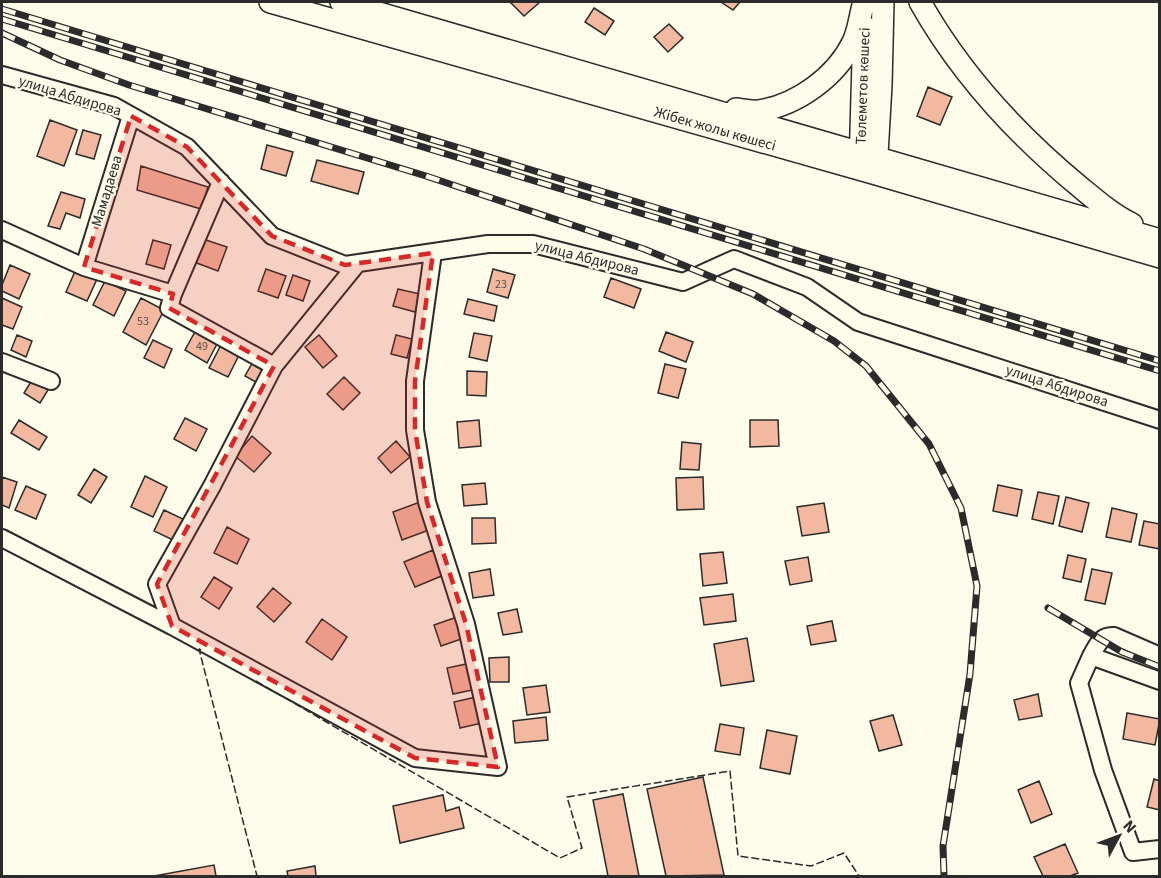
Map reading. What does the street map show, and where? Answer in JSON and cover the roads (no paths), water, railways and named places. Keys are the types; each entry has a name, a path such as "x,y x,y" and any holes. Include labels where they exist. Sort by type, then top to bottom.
{"main road":[{"name":"Жібек жолы көшесі","path":"270,2 868,164 1160,257"},
{"name":"Жібек жолы көшесі","path":"341,2 702,107"},
{"name":"Төлеметов көшесі","path":"864,2 868,164"},
{"path":"702,107 758,111 788,103 817,85 838,65 854,41 864,2"},
{"path":"868,164 881,85 883,2"},
{"path":"920,2 935,29 970,78 1017,130 1062,172 1116,216 1160,239"},
{"path":"702,107 868,164 1160,239"}],"street":[{"name":"улица Абдирова","path":"2,75 114,106 187,147 272,236 345,266 488,244 533,244 682,282 735,260 807,287 858,322 1160,420"},
{"name":"Мамадаева","path":"84,267 131,116"},
{"path":"221,182 169,308 274,366"},
{"path":"2,230 84,267 173,294"},
{"path":"2,538 172,626 415,759 498,767 466,624 427,502 416,430 415,381 433,253"},
{"path":"172,626 157,584 212,486 274,366 357,264"},
{"path":"2,362 51,381"},
{"path":"1160,656 1107,635 1101,639 1079,683 1103,770 1133,852 1160,849"},
{"path":"1091,657 1160,681"}],"railway":[{"path":"2,9 1160,361"},
{"path":"2,19 1160,371"},
{"path":"2,33 60,60 129,85 426,176 644,249 753,294 834,341 866,366 929,444 961,508 977,586 970,674 943,846 944,876"},
{"path":"1048,608 1122,652 1160,667"}]}
